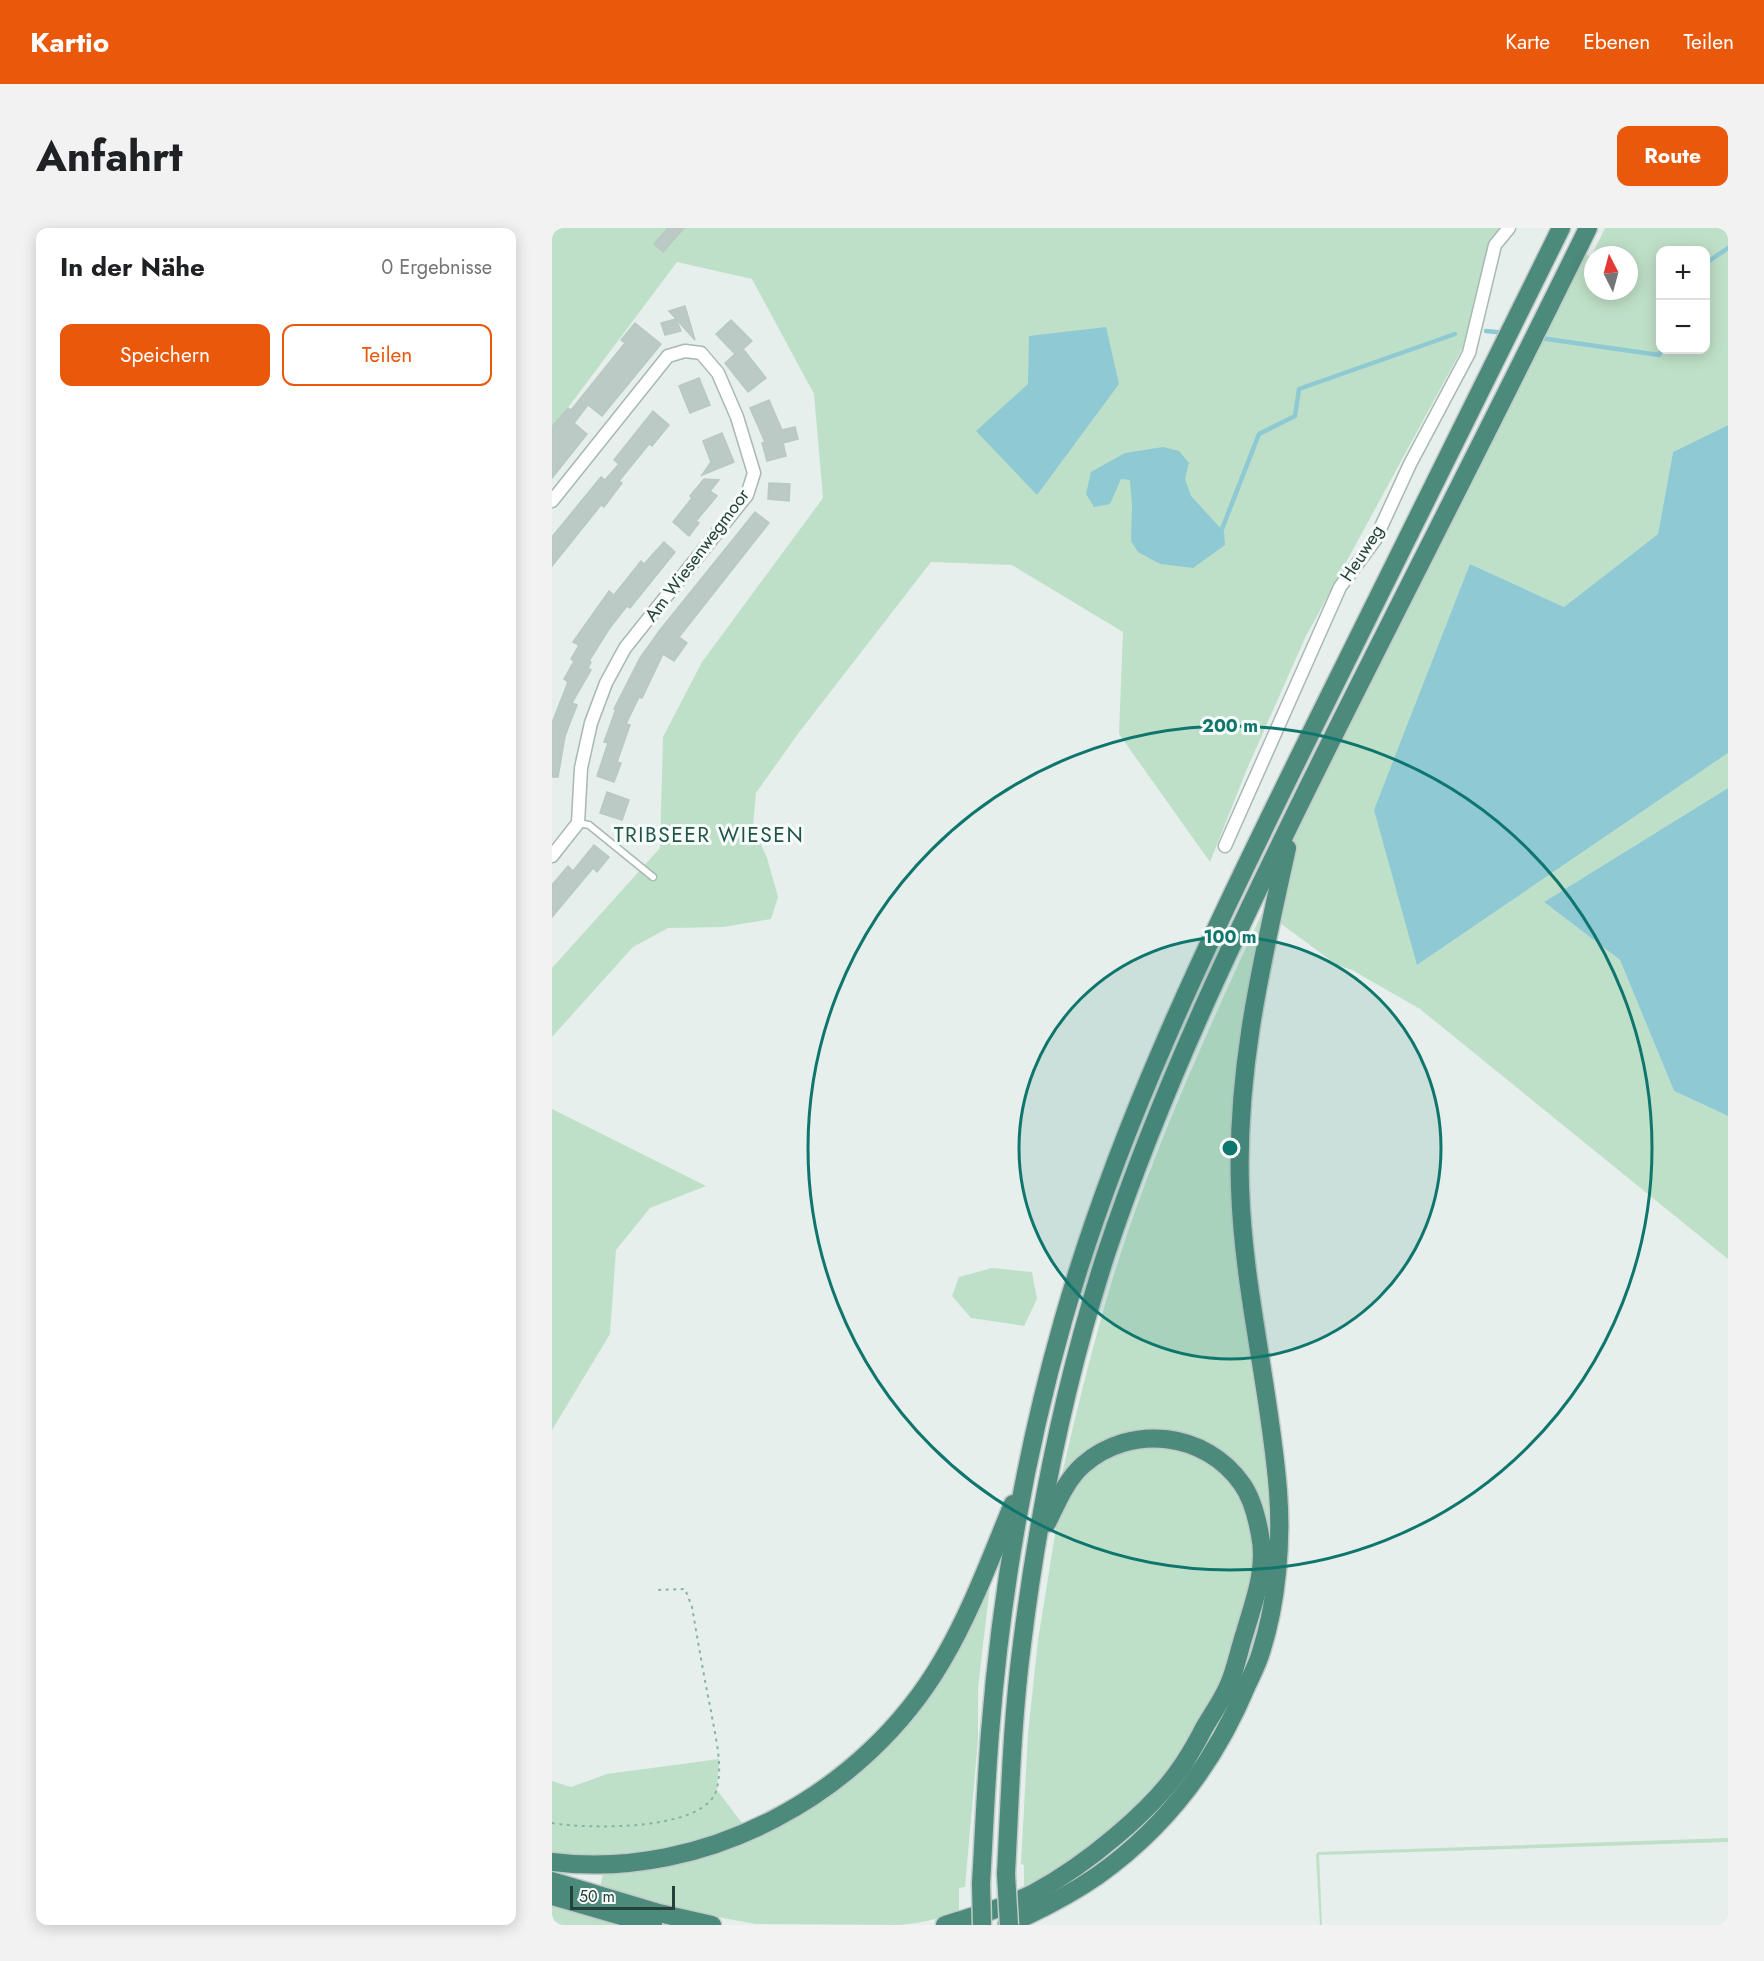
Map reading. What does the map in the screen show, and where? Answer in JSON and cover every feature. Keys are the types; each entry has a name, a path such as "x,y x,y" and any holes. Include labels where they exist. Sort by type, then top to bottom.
{"highway":[{"path":"1294,816 1253,1003 1246,1047 1240,1115 1240,1185 1244,1249 1270,1419 1278,1493 1276,1572 1271,1609 1261,1653 1234,1718 1186,1792 1159,1822 1129,1851 1098,1876 1040,1910 1008,1925 1006,1874 1014,1729 1021,1655 1038,1540 1061,1422 1085,1326 1132,1180 1196,1024 1294,816 1588,228"},
{"path":"982,1925 981,1884 990,1731 1014,1540 1038,1417 1066,1311 1107,1186 1141,1094 1209,941 1559,234"},
{"path":"945,1925 1034,1893 1099,1851 1151,1803 1183,1765 1228,1686 1260,1581 1260,1535 1254,1510 1243,1485 1229,1468 1210,1453 1192,1444 1166,1438 1143,1438 1120,1444 1082,1466 1068,1484 1038,1540"},
{"path":"552,1863 634,1862 718,1844 774,1819 802,1803 832,1784 861,1760 909,1708 942,1661 974,1600 1028,1466"},
{"path":"552,1881 659,1913 712,1925"},
{"path":"552,1896 653,1925"},
{"path":"612,1914 643,1925"}],"street":[{"name":"Heuweg","path":"1225,846 1340,587 1376,540 1410,464 1469,353 1495,245 1509,228"},
{"name":"Am Wiesenwegmoor","path":"552,501 668,356 685,351 701,354 718,373 737,417 754,473 747,495 625,648 606,683 591,723 581,768 578,823"},
{"path":"552,856 578,823"}],"lane":[{"path":"578,823 589,825 653,877"}],"path":[{"path":"552,1823 572,1826 635,1826 685,1816 708,1805 717,1790 719,1759 692,1607 685,1589 656,1590"}],"green space":[{"path":"552,228 1501,228 1485,267 1463,347 1305,638 1247,769 1210,862 1119,734 1123,632 1012,565 931,562 797,735 756,793 753,826 767,858 778,897 771,919 723,927 668,928 633,947 552,1037 552,968 660,848 663,737 702,662 823,498 814,394 752,279 677,262 552,429"},
{"path":"1605,228 1728,228 1728,425 1673,452 1658,534 1564,607 1470,564 1417,965 1728,753 1728,788 1544,902 1620,960 1674,1091 1728,1116 1728,1259 1420,1009 1352,970 1337,965 1280,923 1294,816 1578,249 1584,253 1584,300 1638,300 1638,246 1596,246"},
{"path":"1272,891 1237,1076 1271,1493 1271,1565 1259,1630 1250,1661 1225,1722 1160,1813 1110,1858 1043,1901 1205,1741 1267,1553 1229,1459 1202,1439 1172,1431 1125,1433 1098,1445 1065,1475 1062,1474 1105,1305 1146,1181 1186,1083"},
{"path":"552,1109 706,1186 650,1208 616,1250 610,1334 552,1430"},
{"path":"992,1268 1032,1272 1037,1299 1024,1326 971,1318 952,1296 959,1277"},
{"path":"1120,1447 1187,1447 1236,1485 1254,1530 1252,1584 1221,1689 1162,1782 1121,1824 1045,1878 1024,1888 1024,1865 1021,1864 1028,1734 1038,1640 1057,1522 1074,1484"},
{"path":"992,1568 978,1688 978,1740 965,1887 959,1888 959,1914 900,1925 756,1924 695,1913 600,1888 604,1868 716,1849 895,1732"},
{"path":"719,1759 717,1790 748,1831 718,1843 552,1862 552,1781 571,1787 607,1774"},
{"path":"1728,1838 1728,1842 1319,1855 1322,1925 1320,1925 1316,1855 1318,1852"},
{"path":"552,1896 643,1925 552,1925"}],"water":[{"path":"1106,327 1119,384 1037,495 976,431 1028,384 1029,336"},
{"path":"1728,425 1728,753 1417,965 1374,810 1470,564 1564,607 1658,534 1673,452"},
{"path":"1163,447 1179,451 1189,463 1185,479 1191,496 1224,532 1225,545 1193,568 1160,564 1138,552 1131,541 1130,480 1121,479 1110,504 1094,507 1086,494 1091,472 1125,453"},
{"path":"1728,788 1728,1116 1674,1091 1620,960 1544,902"}],"building":[{"path":"668,228 684,228 663,252 654,244"},
{"path":"685,306 695,340 669,311"},
{"path":"676,319 681,331 665,335 661,323"},
{"path":"731,320 752,341 743,349 766,378 748,392 725,363 735,354 716,334"},
{"path":"635,323 661,344 602,416 588,405 574,423 587,434 552,478 552,427 568,408 571,410 625,343 621,340"},
{"path":"699,378 710,405 690,413 679,386"},
{"path":"769,400 782,430 795,427 798,439 783,443 786,456 767,461 762,443 765,442 750,408"},
{"path":"653,411 669,425 652,446 649,444 619,481 622,483 604,507 601,505 552,566 552,537 601,477 605,480 619,464 614,460"},
{"path":"722,433 734,462 702,475 711,462 703,441"},
{"path":"704,479 719,480 710,491 717,496 696,521 699,523 689,536 673,522"},
{"path":"769,483 790,484 789,501 768,499"},
{"path":"755,512 769,523 679,637 687,643 674,661 663,654 642,698 639,697 626,724 630,725 617,762 621,763 614,782 597,776 608,743 604,742 616,709 614,709 640,658"},
{"path":"664,542 675,552 630,608 627,606 589,661 591,662 588,668 591,670 572,703 577,705 565,736 558,777 552,777 552,723 568,682 564,679 574,661 571,659 579,645 573,642 609,591 614,595 641,561 644,564"},
{"path":"607,792 629,800 622,820 600,813"},
{"path":"594,845 609,857 597,872 593,868 552,917 552,885 568,866 573,871"}],"waterway":[{"path":"1710,260 1728,248"},
{"path":"1486,331 1505,333"},
{"path":"1222,529 1259,434 1295,416 1299,389 1455,334"},
{"path":"1540,338 1660,354"}],"district":[{"name":"TRIBSEER WIESEN","path":"709,835"}]}
